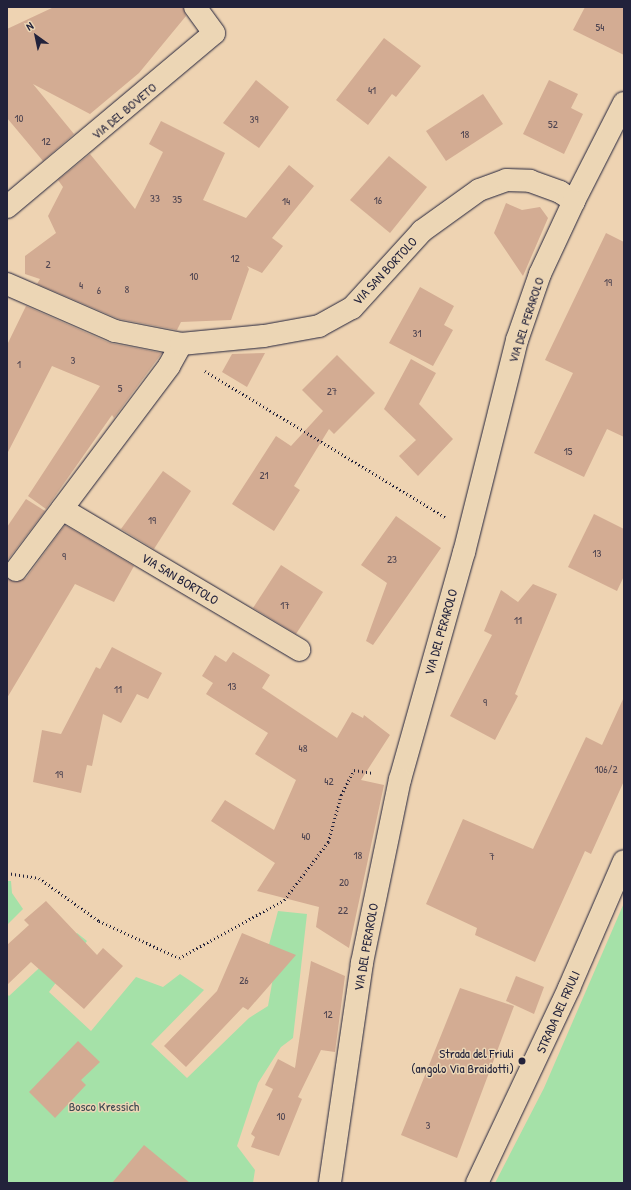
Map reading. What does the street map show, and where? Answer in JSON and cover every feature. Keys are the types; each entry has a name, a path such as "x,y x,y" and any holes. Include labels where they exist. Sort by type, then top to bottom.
{"street":[{"name":"VIA DEL BOVETO","path":"7,207 214,33 195,7"},
{"name":"VIA DEL PERAROLO","path":"330,1183 362,963 400,779 468,538 518,340 540,274 574,202 624,103"},
{"name":"VIA SAN BORTOLO","path":"7,284 115,331 181,344 319,326 352,308 422,230 479,190 506,180 530,181 560,192 574,202"},
{"path":"16,570 169,366 181,344"},
{"name":"VIA SAN BORTOLO","path":"62,509 299,650"},
{"name":"STRADA DEL FRIULI","path":"477,1183 566,996 624,862"}],"path":[{"path":"209,373 449,520"},
{"path":"7,874 39,878 99,922 179,958 284,900 328,842 341,795 354,770 400,779"}],"green space":[{"path":"7,881 11,881 12,893 23,909 7,925"},
{"path":"624,903 624,1183 495,1183 544,1088"},
{"name":"Bosco Kressich","path":"278,911 307,914 293,1038 281,1047 258,1083 237,1146 255,1170 253,1183 7,1183 7,994 9,996 77,933 87,941 49,992 91,1031 136,977 163,987 180,974 204,990 151,1044 187,1078 249,1018 268,1006 274,972 263,967"}],"building":[{"path":"54,7 183,7 186,16 139,73 90,114 33,84 74,134 43,161 7,118 7,29"},
{"path":"585,7 624,7 624,55 573,30"},
{"path":"384,38 421,66 396,97 392,94 368,125 336,100"},
{"path":"256,80 289,107 259,148 223,123"},
{"path":"549,80 578,94 571,108 583,114 564,154 523,134"},
{"path":"483,94 503,124 446,161 426,131"},
{"path":"161,121 225,153 203,200 246,218 289,165 314,186 272,238 283,246 262,273 247,266 249,269 231,320 181,322 177,330 119,319 37,284 40,279 25,274 25,256 56,233 48,216 63,187 58,180 90,154 135,209 163,152 149,144"},
{"path":"389,156 427,187 390,233 350,200"},
{"path":"506,203 522,210 540,207 548,218 523,276 494,233"},
{"path":"606,233 624,242 624,437 607,429 584,477 534,453 573,373 545,360"},
{"path":"420,287 454,306 444,325 453,330 433,366 389,343"},
{"path":"26,306 110,343 162,353 114,418 112,415 46,509 28,496 100,386 52,366 7,454 7,345"},
{"path":"265,353 247,387 222,372 232,354"},
{"path":"337,355 375,393 334,434 329,429 294,486 300,490 274,531 232,504 276,436 291,446 323,411 302,390"},
{"path":"411,359 436,373 419,404 453,439 418,476 399,456 416,440 384,409"},
{"path":"163,471 191,491 154,549 121,529"},
{"path":"26,499 45,511 7,561 7,527"},
{"path":"594,514 624,529 624,576 617,591 568,567"},
{"path":"396,516 441,548 373,645 366,641 387,583 361,565"},
{"path":"65,525 134,566 114,602 75,584 7,698 7,578 15,582 26,578"},
{"path":"281,565 323,592 296,634 253,608"},
{"path":"533,584 557,594 515,694 518,696 495,740 450,716 492,635 484,631 501,590 518,602"},
{"path":"112,647 162,673 148,699 137,694 121,723 103,714 92,766 87,765 81,793 33,782 42,730 61,734 96,667 100,669"},
{"path":"233,652 270,675 262,688 337,738 352,712 363,718 364,715 390,735 361,780 384,785 349,948 316,927 319,907 257,891 275,863 211,821 225,800 274,830 296,780 255,754 268,733 206,694 213,683 202,676 215,655 226,662"},
{"path":"624,697 624,781 591,854 585,851 535,962 475,935 477,928 426,904 463,819 533,849 586,737 602,745"},
{"path":"46,901 97,955 103,948 123,966 84,1009 31,962 7,985 7,945 29,925 24,920"},
{"path":"242,933 296,955 248,1010 243,1007 186,1067 164,1046 217,991"},
{"path":"311,961 345,976 335,1052 321,1050 298,1097 302,1099 279,1156 251,1147 255,1137 251,1134 273,1089 265,1085 278,1059 295,1068"},
{"path":"516,976 544,987 534,1014 506,1001"},
{"path":"460,988 514,1006 457,1158 401,1135"},
{"path":"78,1041 100,1062 81,1080 86,1085 55,1118 29,1092"},
{"path":"144,1145 190,1183 112,1183"}],"place":[{"name":"Strada del Friuli (angolo Via Braidotti)","path":"522,1061"}]}
